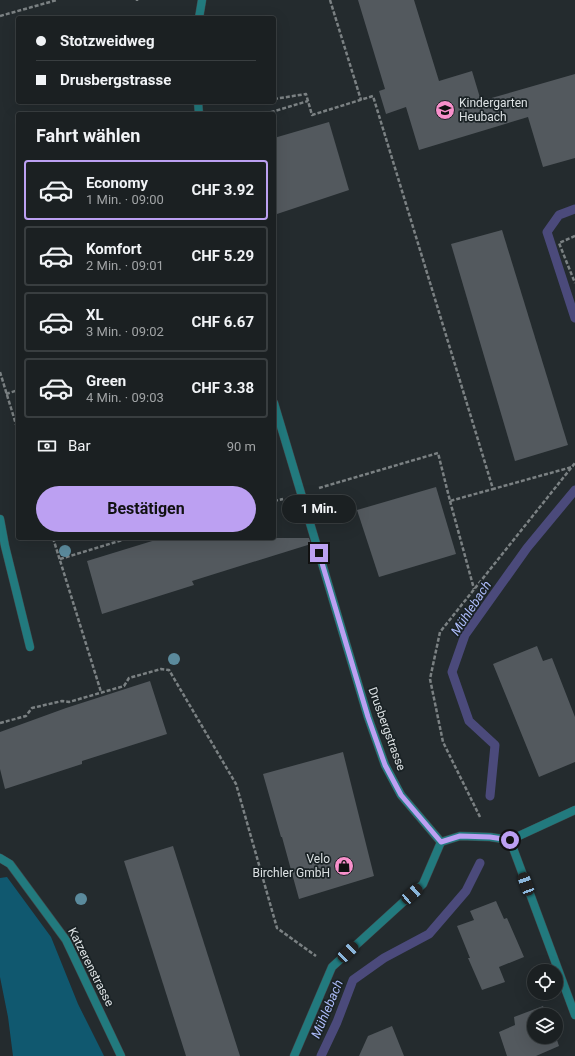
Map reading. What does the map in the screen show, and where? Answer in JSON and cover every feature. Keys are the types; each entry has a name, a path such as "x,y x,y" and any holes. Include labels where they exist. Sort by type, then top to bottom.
{"street":[{"path":"199,16 202,0"},
{"name":"Drusbergstrasse","path":"276,410 368,717 385,765 401,795 441,842"},
{"path":"0,519 5,546 30,647"},
{"path":"294,1056 332,967 423,884 441,842 460,836 490,837 510,840 575,810"},
{"path":"510,840 575,1015"},
{"name":"Katzerenstrasse","path":"0,858 10,864 66,940 121,1056"}],"path":[{"path":"0,16 57,0"},
{"path":"330,0 361,100"},
{"path":"276,100 306,94 312,115 373,96 493,489"},
{"path":"272,112 308,101"},
{"path":"575,236 559,243 575,283"},
{"path":"0,372 16,425"},
{"path":"6,394 16,391"},
{"path":"301,493 438,453 474,589"},
{"path":"490,837 443,742 430,679 440,632 575,463"},
{"path":"450,501 572,468"},
{"path":"54,540 101,692"},
{"path":"60,559 122,540"},
{"path":"0,723 26,716 32,708 62,701 69,702 124,686 129,678 161,669 169,670 236,784 277,928 332,967"}],"shaded area":[{"path":"7,877 51,937 78,1004 104,1056 13,1056 8,1017 0,977 0,878"}],"building":[{"path":"358,0 414,0 439,81 472,71 481,101 575,74 575,158 543,167 528,117 419,150 406,107 386,114 379,91 385,89"},
{"path":"329,122 349,190 276,214 276,137"},
{"path":"502,230 568,445 515,461 451,244"},
{"path":"436,487 456,554 379,577 357,510"},
{"path":"276,538 309,538 311,544 192,581 194,585 102,614 87,561 155,540 276,540"},
{"path":"537,646 543,661 552,658 575,717 575,762 539,777 493,664"},
{"path":"150,681 167,734 82,761 82,764 5,789 0,769 0,732 66,708"},
{"path":"343,752 374,876 299,899 263,774"},
{"path":"173,846 240,1056 186,1056 124,861"},
{"path":"496,901 504,919 507,918 524,957 499,967 505,982 482,990 468,958 470,958 457,926 474,920 470,911"},
{"path":"527,1012 527,1044 558,1044 559,1046 536,1056 507,1056 499,1032 515,1025 514,1017"},
{"path":"392,1026 404,1056 359,1056 368,1036"}],"waterway":[{"name":"Mühlebach","path":"575,209 559,215 547,232 575,318"},
{"name":"Mühlebach","path":"490,796 495,745 469,721 452,672 465,635 527,548 575,490"},
{"name":"Mühlebach","path":"321,1056 337,1022 353,980 384,958 429,934 466,891 480,863"}],"place":[{"name":"Kindergarten Heubach","path":"445,110"},
{"name":"Velo Birchler GmbH","path":"344,866"}],"route":[{"path":"319,553 368,717 385,765 401,795 441,842 460,836 490,837 510,840"}]}
